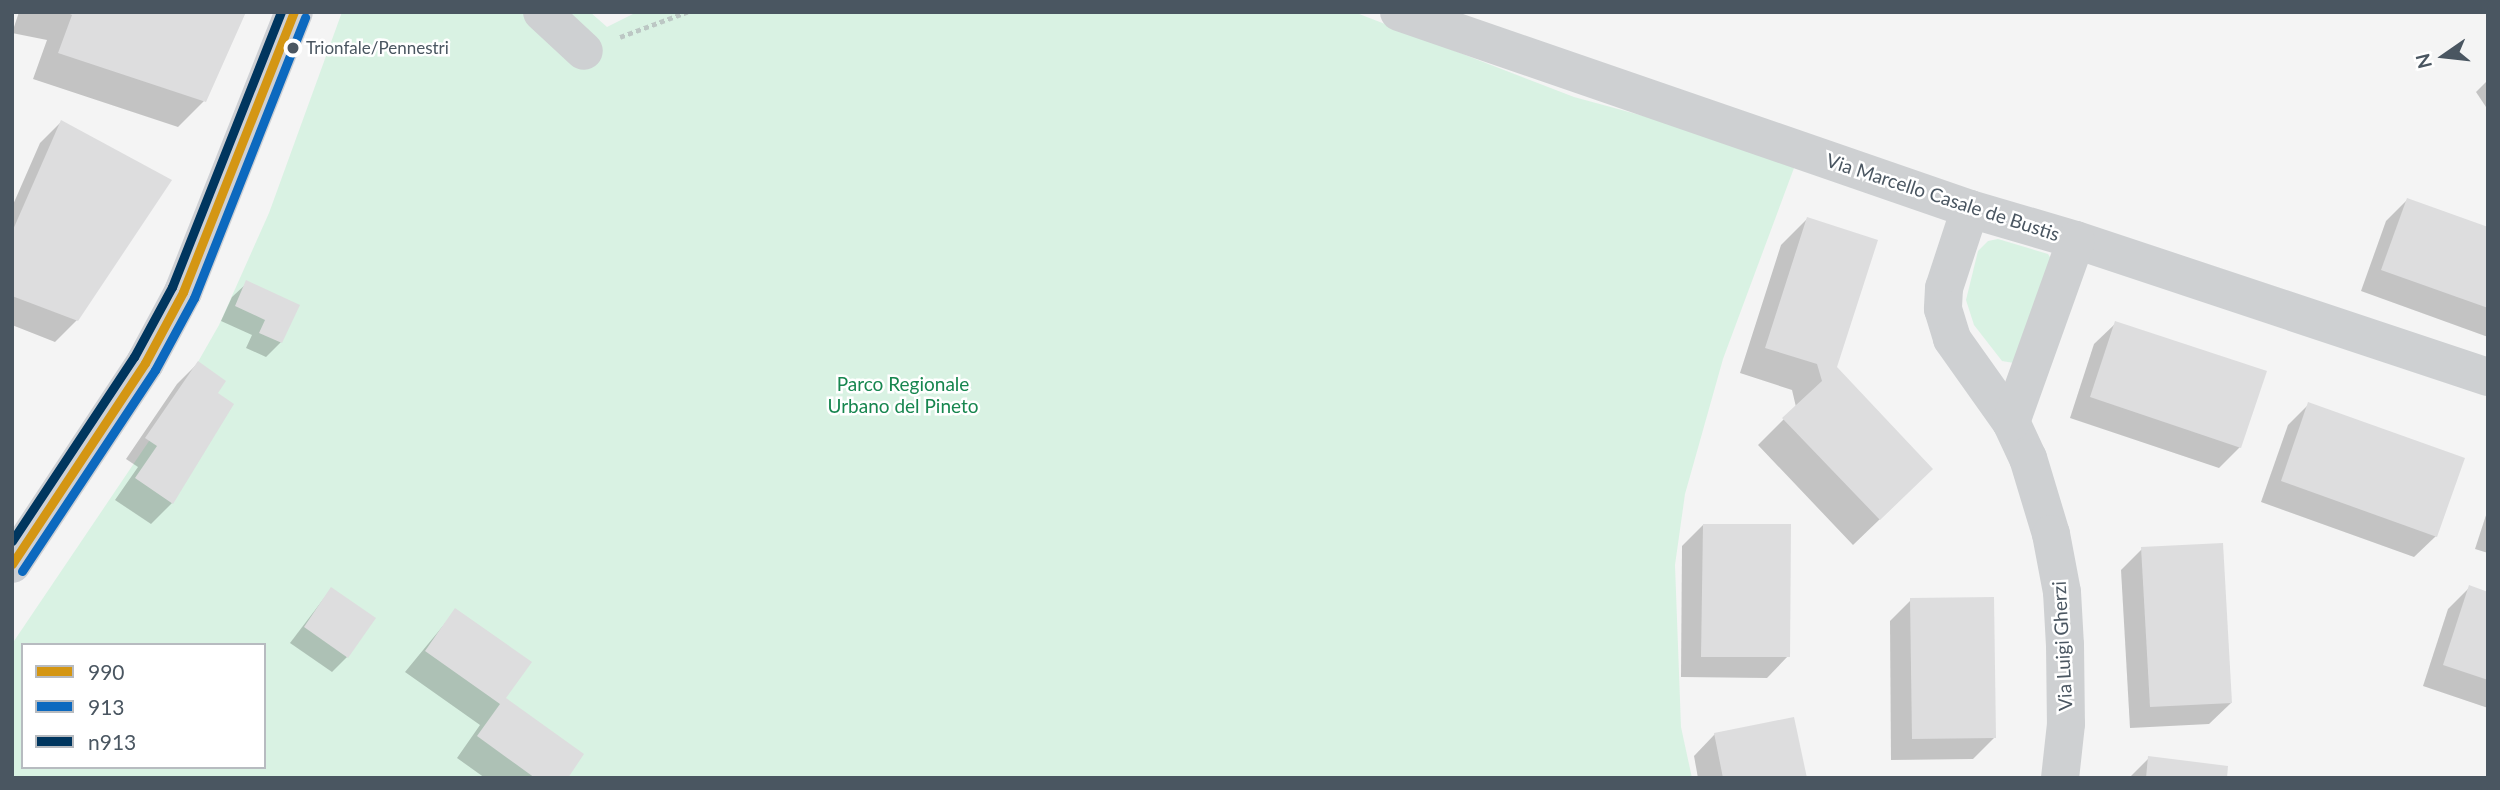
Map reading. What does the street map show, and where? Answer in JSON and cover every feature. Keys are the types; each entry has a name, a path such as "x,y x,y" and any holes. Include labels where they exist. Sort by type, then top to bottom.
{"main road":[{"path":"12,564 145,363 183,292 294,12"}],"street":[{"path":"542,12 583,51"},
{"name":"Via Marcello Casale de Bustis","path":"1399,12 1970,209 2076,240 2488,377"},
{"name":"Via Luigi Gherzi","path":"1970,209 1944,288 1944,317 1952,339 2011,422 2042,501 2062,592 2066,724 2060,778"},
{"path":"2011,422 2076,240"}],"path":[{"path":"583,51 687,12"}],"green space":[{"name":"Parco Regionale Urbano del Pineto","path":"342,12 590,12 607,27 637,12 1354,12 1574,97 1750,145 1794,168 1723,359 1685,494 1675,565 1681,727 1692,778 12,778 12,644 174,404 219,325 269,213"},
{"path":"1998,239 2048,254 2053,262 2014,363 2002,361 1974,325 1966,300 1978,251 1988,241"}],"building":[{"path":"66,12 246,12 206,102 58,53 72,15"},
{"path":"61,120 172,180 78,321 12,296 12,232"},
{"path":"2407,198 2488,227 2488,308 2381,270"},
{"path":"1807,217 1878,240 1837,367 1933,469 1880,520 1782,418 1822,381 1817,364 1765,348"},
{"path":"246,280 300,305 282,343 259,333 265,320 235,306"},
{"path":"2115,321 2267,371 2241,448 2090,397"},
{"path":"198,361 226,381 218,393 234,404 173,504 135,478 157,446 145,438"},
{"path":"2308,402 2465,458 2437,537 2281,481"},
{"path":"1703,524 1791,524 1790,657 1701,657"},
{"path":"2223,543 2232,703 2150,707 2141,547"},
{"path":"2469,585 2488,592 2488,680 2443,665"},
{"path":"331,587 376,618 348,658 304,627"},
{"path":"1994,597 1996,738 1912,739 1910,598"},
{"path":"455,608 532,662 506,698 584,754 568,778 535,778 477,736 500,704 425,651"},
{"path":"1794,717 1807,778 1723,778 1714,733"},
{"path":"2148,756 2228,766 2227,778 2146,778"}],"transit line":[{"name":"n913","path":"12,541 134,357 172,287 281,12"},
{"name":"990","path":"12,564 145,363 183,292 294,12"},
{"name":"913","path":"22,571 155,370 194,298 305,17"}],"place":[{"name":"Trionfale/Pennestri","path":"293,48"}]}
